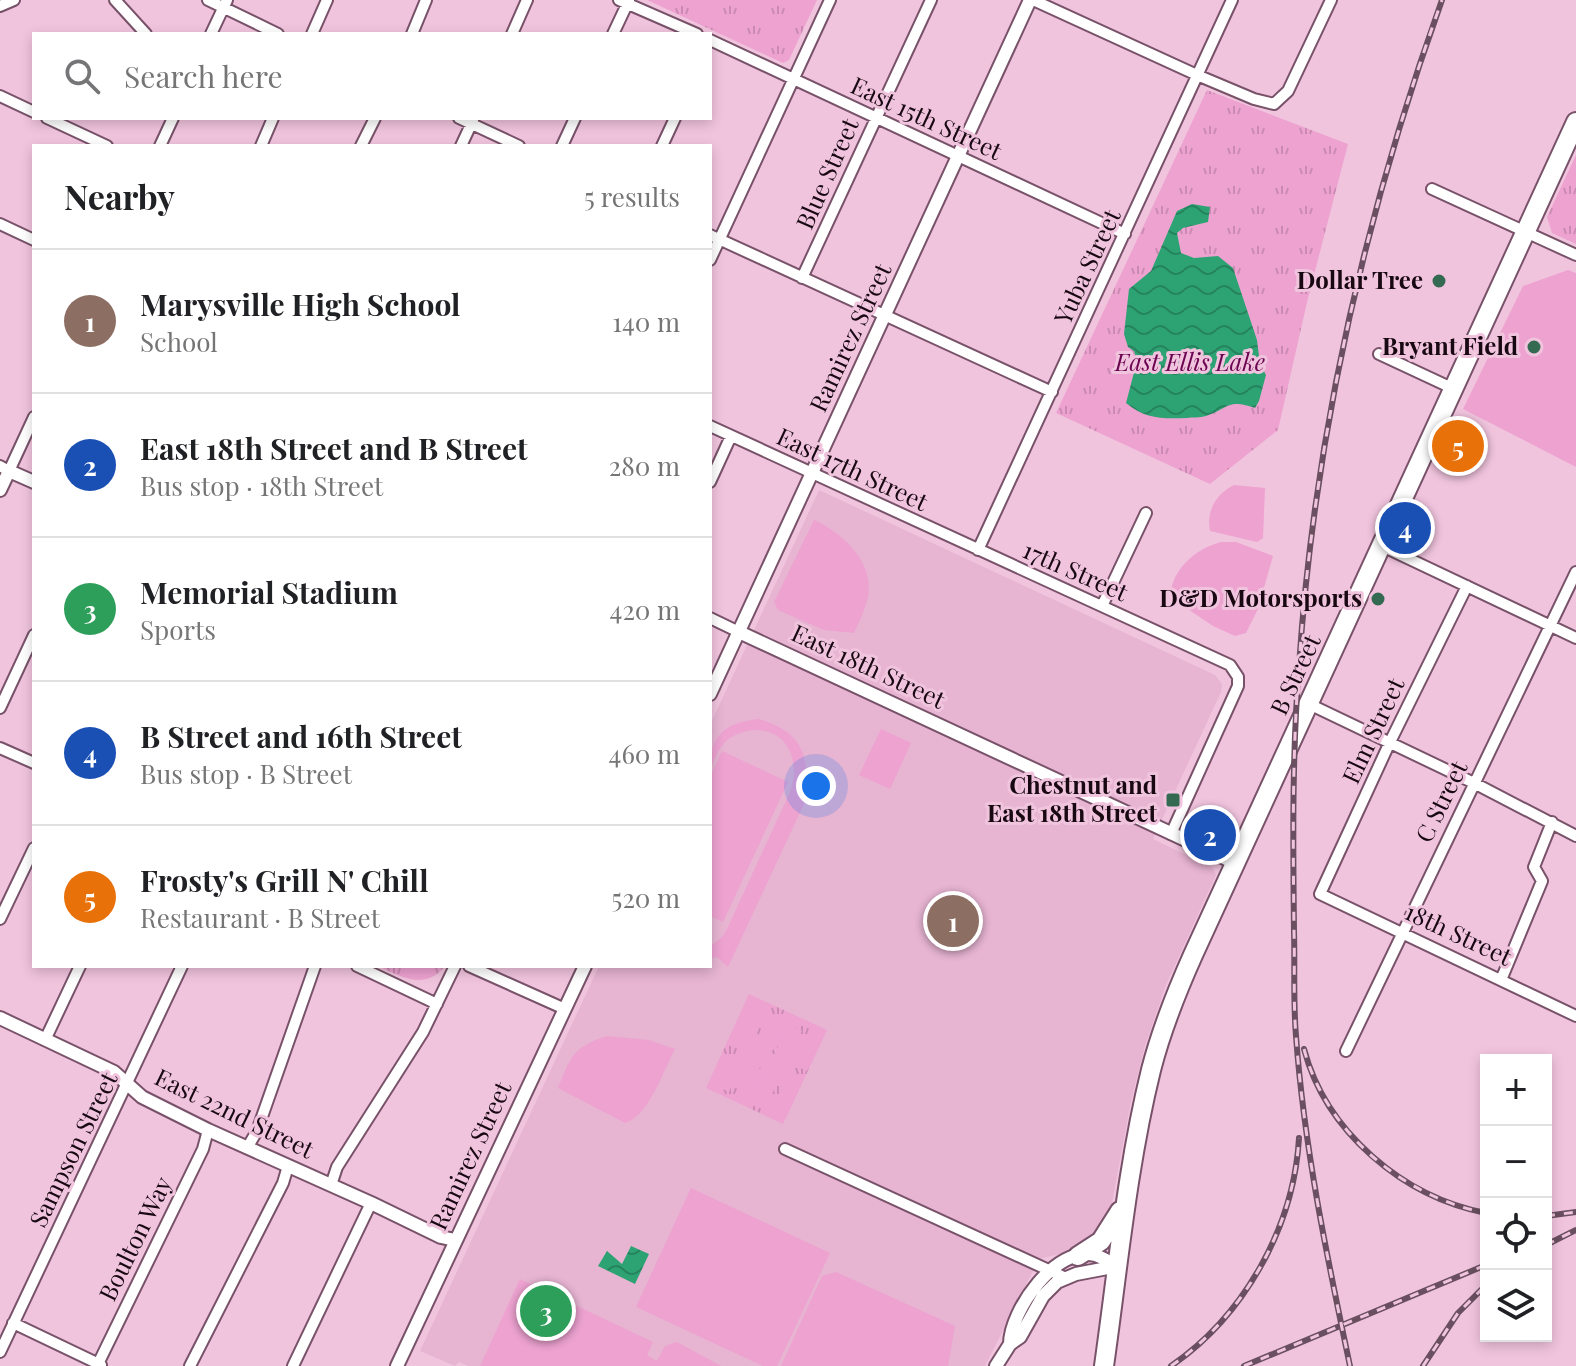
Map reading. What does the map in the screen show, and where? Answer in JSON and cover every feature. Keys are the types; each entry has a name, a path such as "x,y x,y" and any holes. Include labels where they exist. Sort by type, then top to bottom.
{"highway":[{"name":"B Street","path":"1104,1366 1127,1197 1145,1095 1159,1042 1183,978 1576,122"},
{"path":"1078,1256 1101,1241 1127,1197"}],"street":[{"path":"0,6 14,0"},
{"path":"115,0 144,32"},
{"path":"208,0 225,4 274,32"},
{"path":"313,32 327,0"},
{"path":"413,32 426,0"},
{"path":"513,32 527,0"},
{"path":"830,0 715,237 1052,392"},
{"name":"Blue Street","path":"802,278 931,0"},
{"path":"1032,0 1197,75 1274,104 1288,91 1331,0"},
{"name":"Ramirez Street","path":"712,690 1032,0"},
{"name":"Yuba Street","path":"978,550 1232,0"},
{"path":"614,32 625,1 693,32"},
{"path":"212,32 225,4"},
{"name":"East 15th Street","path":"712,41 1125,234"},
{"path":"0,96 32,111"},
{"path":"51,120 103,144"},
{"path":"161,144 172,120"},
{"path":"262,144 272,120"},
{"path":"362,144 374,120"},
{"path":"563,144 574,120"},
{"path":"663,144 674,120"},
{"path":"462,144 473,121 515,144"},
{"path":"1432,189 1576,255"},
{"path":"0,224 32,239"},
{"path":"1379,354 1454,389"},
{"path":"0,490 5,468 32,421"},
{"name":"East 17th Street","path":"712,427 978,550"},
{"path":"712,478 731,436"},
{"path":"5,468 32,481"},
{"path":"1102,606 1146,513"},
{"path":"1382,546 1576,638"},
{"name":"17th Street","path":"978,550 1235,669 1238,677 1235,695 1171,834"},
{"name":"C Street","path":"1346,1051 1576,572"},
{"name":"Elm Street","path":"1320,894 1467,586"},
{"name":"East 18th Street","path":"712,619 1171,834"},
{"path":"0,708 32,639"},
{"path":"1309,704 1576,836"},
{"path":"0,748 32,762"},
{"path":"1501,980 1542,881 1534,867 1552,822"},
{"path":"1171,834 1235,863"},
{"path":"0,919 32,852"},
{"name":"18th Street","path":"1320,894 1576,1016"},
{"path":"45,1040 79,968"},
{"name":"Sampson Street","path":"0,1352 181,968"},
{"path":"247,1148 257,1131 314,968"},
{"path":"361,968 437,1004"},
{"path":"331,1185 337,1167 423,1032 454,968"},
{"path":"473,968 565,1009"},
{"name":"Ramirez Street","path":"397,1366 584,968"},
{"name":"East 22nd Street","path":"0,1018 114,1072 142,1097 208,1130 441,1237 455,1240"},
{"name":"Boulton Way","path":"100,1365 203,1149 208,1130"},
{"path":"785,1149 1066,1278"},
{"path":"190,1366 283,1183 288,1166"},
{"path":"293,1366 371,1203"},
{"path":"1010,1344 1010,1330 1023,1304 1049,1272 1078,1256 1095,1255 1118,1266"},
{"path":"996,1366 1010,1344 1020,1337 1049,1289 1066,1278 1118,1266"},
{"path":"13,1323 100,1365"}],"shaded area":[{"path":"819,490 1215,675 1222,684 1153,839 1213,868 1216,875 1166,985 1145,1046 1131,1101 1108,1224 1084,1248 1039,1259 985,1366 468,1366 459,1362 455,1366 420,1351 598,968 712,968 712,721"}],"green space":[{"path":"647,0 817,0 789,60 783,63"},
{"name":"East Ellis Lake","path":"1207,90 1348,144 1278,430 1210,484 1056,413"},
{"path":"1576,155 1576,244 1552,233 1547,217"},
{"name":"Bryant Field","path":"1568,270 1576,273 1576,467 1463,409 1523,286"},
{"path":"1234,485 1265,488 1263,538 1257,542 1210,531 1214,504 1222,493"},
{"path":"814,520 835,532 854,550 866,572 868,597 854,633 824,630 778,610 774,602"},
{"path":"1221,542 1236,542 1273,556 1258,609 1246,633 1235,636 1213,626 1170,597 1175,578 1186,562 1202,550"},
{"path":"759,719 792,736 803,753 806,789 810,791 728,967 717,957 712,958 712,945 728,927 790,792 794,768 788,747 772,733 761,730 744,732 727,740 712,766 713,747 722,732"},
{"path":"881,729 911,743 890,789 859,775"},
{"path":"722,751 788,782 723,922 712,917 712,773"},
{"path":"383,968 443,968 421,980"},
{"path":"749,994 827,1030 783,1124 706,1088"},
{"path":"752,1008 766,1014 751,1045 738,1038"},
{"path":"771,1016 785,1023 771,1054 757,1047"},
{"path":"788,1024 802,1031 788,1061 774,1055"},
{"path":"808,1034 822,1040 807,1071 794,1065"},
{"path":"607,1036 649,1040 675,1049 648,1102 634,1119 625,1123 558,1088 575,1054 587,1044"},
{"path":"729,1054 743,1061 729,1092 715,1085"},
{"path":"749,1064 763,1070 749,1101 735,1094"},
{"path":"765,1072 779,1079 765,1109 751,1103"},
{"path":"786,1081 800,1087 786,1118 772,1112"},
{"path":"691,1188 830,1253 777,1366 763,1366 636,1307"},
{"path":"836,1272 955,1326 948,1366 781,1366 822,1276"},
{"path":"520,1279 653,1342 647,1355 657,1361 665,1346 677,1342 721,1366 480,1366"}],"water":[{"path":"1192,204 1210,207 1208,222 1183,228 1177,233 1181,253 1194,258 1218,256 1233,268 1257,340 1260,364 1266,375 1255,408 1233,404 1201,417 1154,417 1126,403 1137,361 1124,334 1129,289 1151,271 1177,211"},
{"path":"631,1246 649,1254 635,1284 598,1266 607,1251 622,1264"}],"railway":[{"path":"1350,1366 1311,1160 1296,1036 1293,832 1297,699 1306,581 1317,496 1347,328 1389,162 1442,0"},
{"path":"1304,1049 1330,1107 1349,1133 1372,1156 1426,1192 1455,1205 1480,1211"},
{"path":"1171,1366 1221,1322 1260,1267 1276,1236 1287,1204 1299,1138"},
{"path":"1552,1215 1576,1212"},
{"path":"1552,1242 1576,1230"},
{"path":"1244,1366 1480,1268"},
{"path":"1423,1366 1458,1313 1480,1291"}],"place":[{"name":"Dollar Tree","path":"1439,281"},
{"name":"Bryant Field","path":"1534,347"},
{"name":"Frosty's Grill N' Chill","path":"1458,446"},
{"name":"B Street and 16th Street","path":"1405,528"},
{"name":"D&D Motorsports","path":"1378,599"},
{"name":"Chestnut and East 18th Street","path":"1173,800"},
{"name":"East 18th Street and B Street","path":"1210,835"},
{"name":"Marysville High School","path":"953,921"},
{"name":"Memorial Stadium","path":"546,1311"}]}
